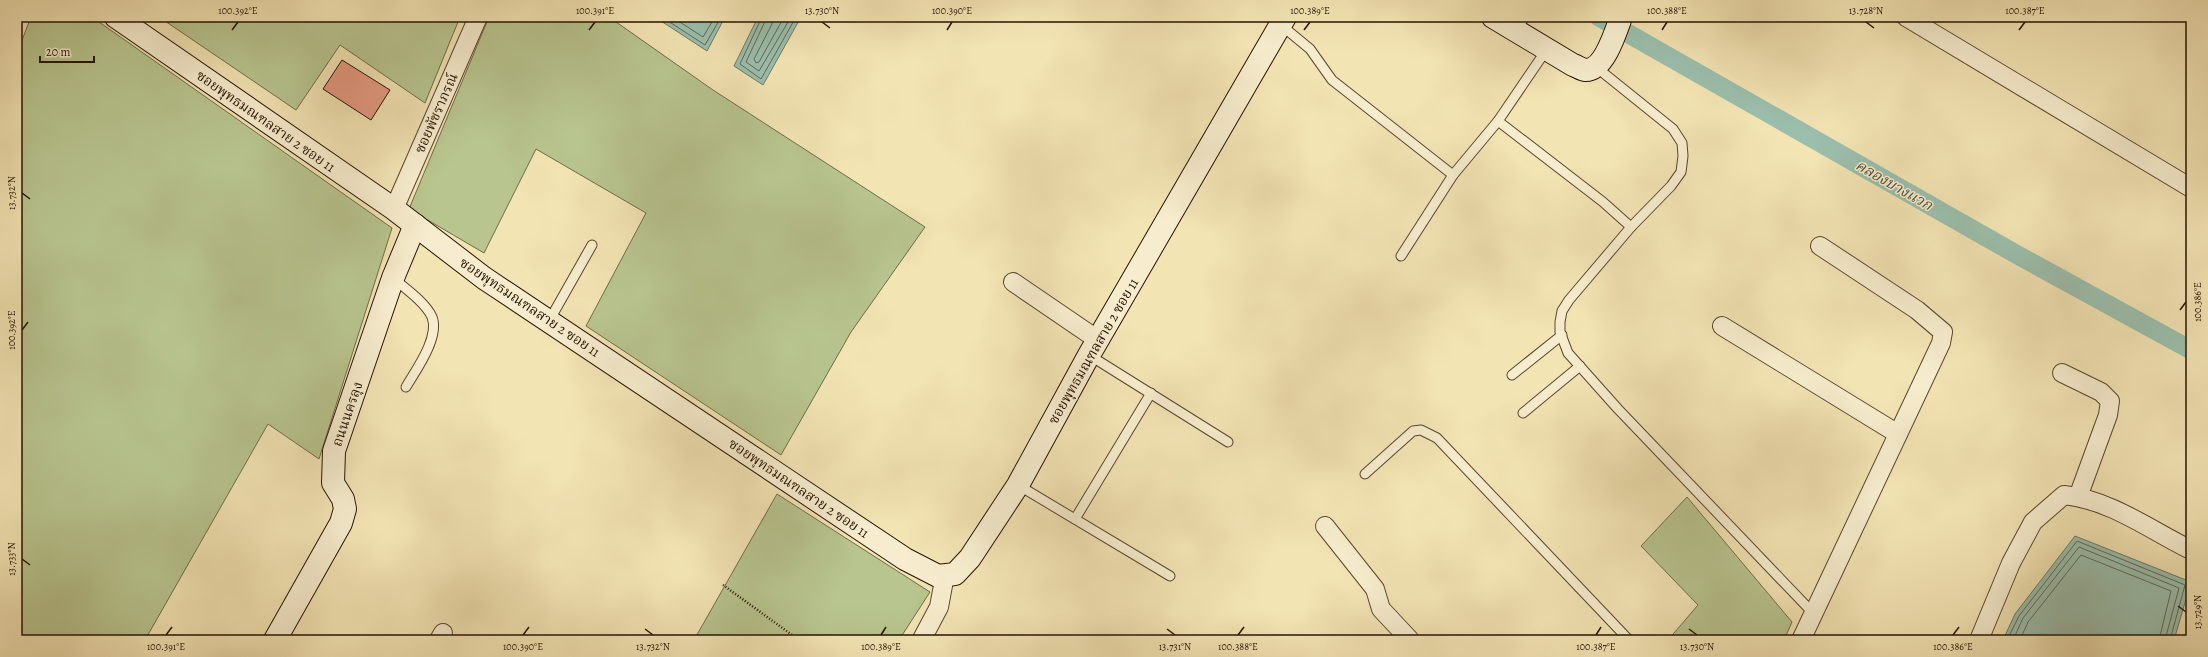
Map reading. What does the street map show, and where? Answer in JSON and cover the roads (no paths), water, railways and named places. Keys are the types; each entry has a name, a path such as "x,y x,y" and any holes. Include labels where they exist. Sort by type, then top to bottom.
{"street":[{"name":"ซอยพุทธมณฑลสาย 2 ซอย 11","path":"116,17 394,210 484,278 905,559 938,576 955,574 970,558 1018,485 1094,348 1283,21"},
{"name":"ซอยพัชราภรณ์","path":"394,210 478,17"},
{"path":"1493,17 1520,23 1548,49 1585,70 1596,67 1612,42 1621,17"},
{"path":"1906,17 2191,188"},
{"name":"ถนนนครลุง","path":"275,640 341,523 345,509 343,499 332,483 334,451 393,278 415,225"},
{"path":"1802,640 1941,343 1943,332 1917,310 1820,246"},
{"path":"1013,282 1094,348"},
{"path":"1722,326 1898,434"},
{"path":"2062,373 2101,392 2110,401 2108,415 2078,496"},
{"path":"1980,640 2011,563 2033,522 2064,495 2078,496 2127,514 2158,533 2191,550"},
{"path":"1325,526 1375,589 1381,608 1410,640"},
{"path":"924,640 922,639 939,607 945,575"}],"lane":[{"path":"1283,21 1310,49 1332,80 1453,175"},
{"path":"1401,256 1453,175 1498,121 1548,49"},
{"path":"1596,67 1673,129 1682,143 1684,156 1681,172 1671,186 1631,227 1569,300 1562,311 1560,327 1568,353 1618,409 1814,614"},
{"path":"1498,121 1603,202 1631,227"},
{"path":"549,321 592,245"},
{"path":"393,278 415,295 432,317 433,339 406,387"},
{"path":"1512,375 1562,335"},
{"path":"1094,348 1151,393 1228,442"},
{"path":"1523,413 1580,366"},
{"path":"1075,519 1151,393"},
{"path":"1365,474 1413,431 1421,430 1437,438 1629,640"},
{"path":"1018,485 1170,576"}],"water":[{"path":"664,17 725,17 707,51 661,21"},
{"path":"758,17 801,17 763,85 734,66"},
{"path":"2075,536 2191,582 2174,640 2003,640 2015,614"}],"waterway":[{"name":"คลองบางแวก","path":"1599,17 2014,253 2191,350"}]}
